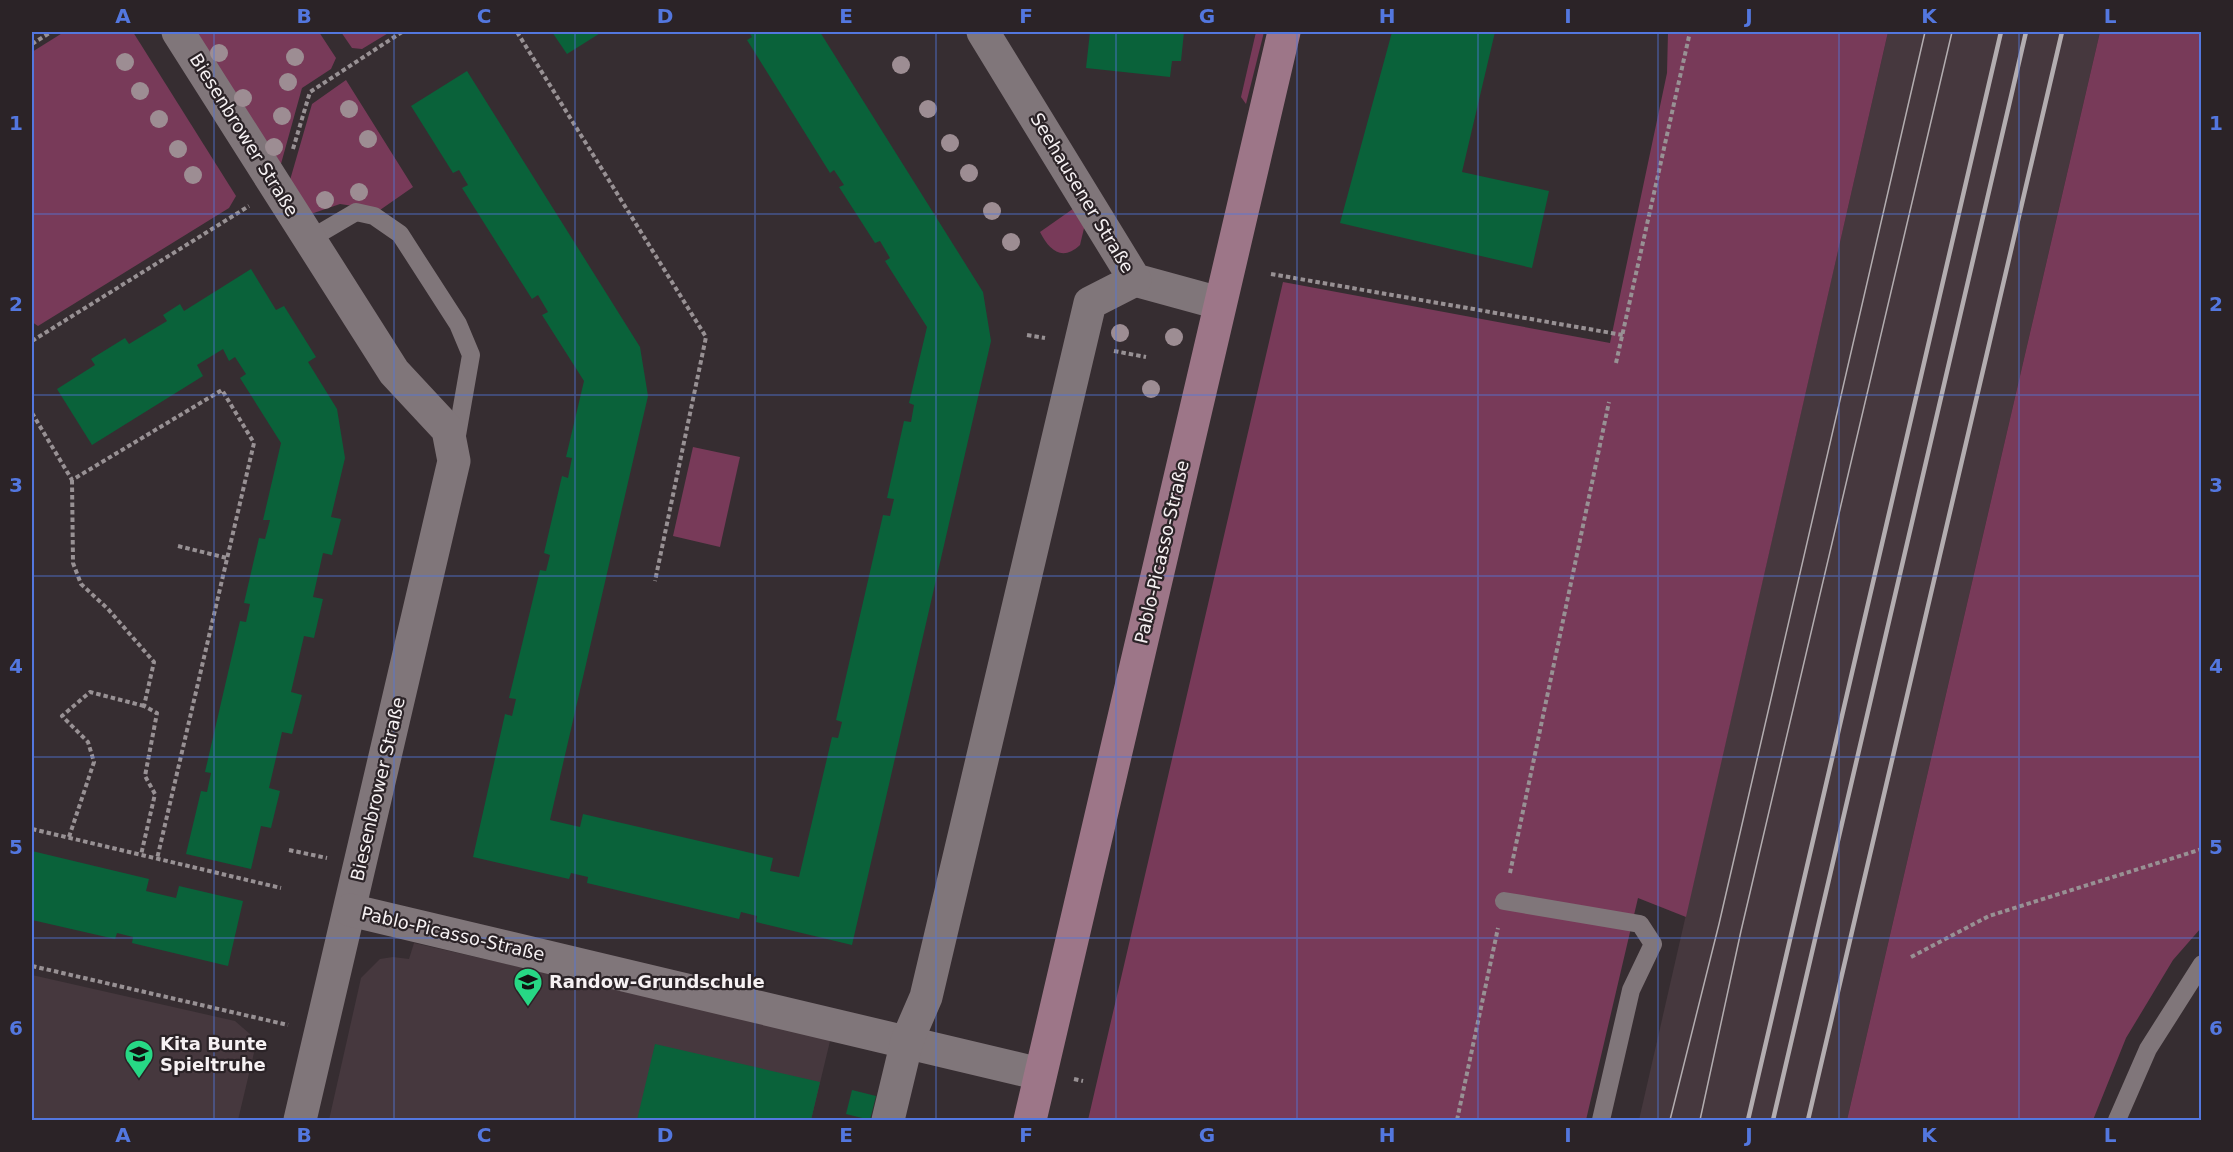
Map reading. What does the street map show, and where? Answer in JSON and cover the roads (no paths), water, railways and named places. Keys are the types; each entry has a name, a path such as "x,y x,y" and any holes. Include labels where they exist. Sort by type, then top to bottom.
{"main road":[{"name":"Pablo-Picasso-Straße","path":"1030,1120 1284,32"}],"street":[{"name":"Biesenbrower Straße","path":"178,32 394,372 448,430 453,458 300,1120"},
{"name":"Seehausener Straße","path":"983,32 1135,280 1219,303"},
{"path":"888,1120 907,1041 926,998 1090,303 1135,280"},
{"name":"Pablo-Picasso-Straße","path":"350,910 1040,1074"}],"lane":[{"name":"Biesenbrower Straße","path":"310,239 356,212 374,216 399,234 458,324 471,355 453,458"},
{"path":"1504,901 1640,924 1653,944 1631,990 1601,1120"},
{"path":"2117,1120 2148,1049 2202,964"}],"tram line":[{"path":"1670,1120 1719,924 1925,32"},
{"path":"1700,1120 1741,931 1952,32"}],"railway":[{"path":"1748,1120 2001,32"},
{"path":"1773,1120 2026,32"},
{"path":"1808,1120 2062,32"}],"place":[{"name":"Randow-Grundschule","path":"528,1008"},
{"name":"Kita Bunte Spieltruhe","path":"139,1080"}]}
